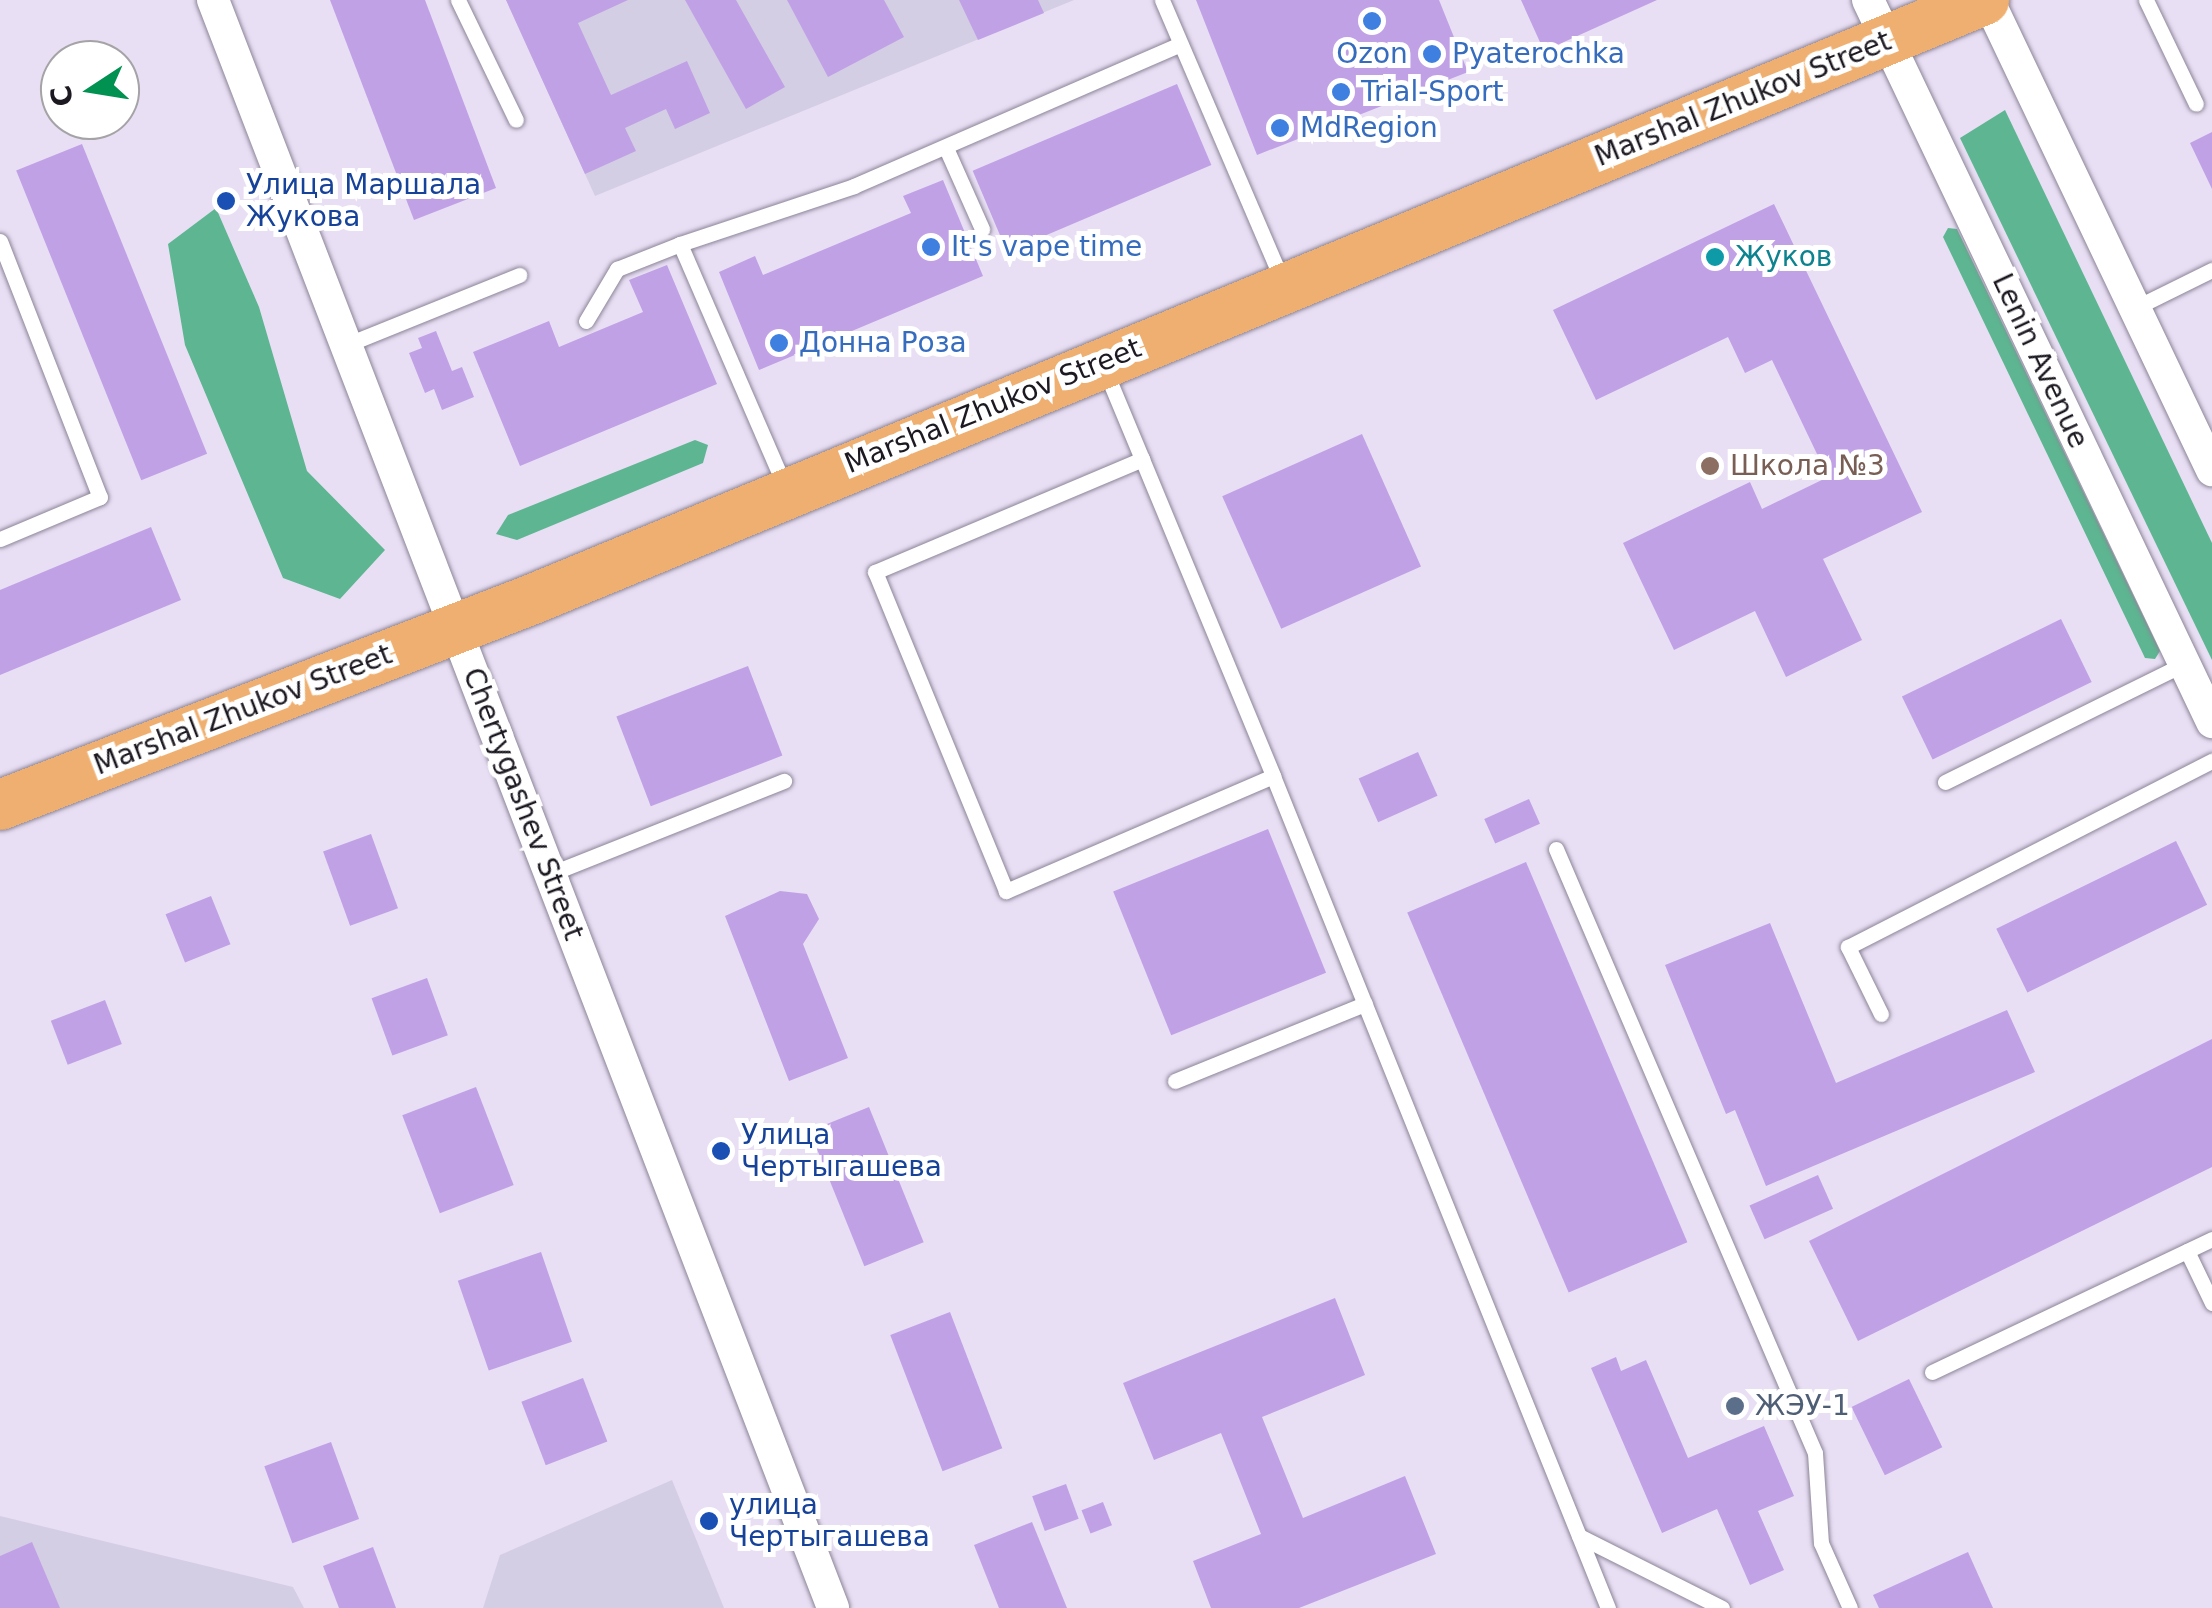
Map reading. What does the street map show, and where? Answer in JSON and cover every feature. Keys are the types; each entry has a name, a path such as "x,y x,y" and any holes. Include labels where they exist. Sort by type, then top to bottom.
{"main road":[{"name":"Marshal Zhukov Street","path":"0,805 456,628 1285,286 1877,20 1986,0"}],"street":[{"name":"Chertygashev Street","path":"213,0 833,1608"},
{"path":"1986,0 2212,470"},
{"name":"Lenin Avenue","path":"1877,20 2212,722"}],"lane":[{"path":"458,0 516,120"},
{"path":"1162,0 1178,45 1285,286"},
{"path":"2146,0 2196,104"},
{"path":"586,321 617,268 946,148 1178,45"},
{"path":"946,148 982,229"},
{"path":"0,241 100,497 0,539"},
{"path":"680,244 787,491"},
{"path":"2135,308 2212,270"},
{"path":"346,345 518,276"},
{"path":"1101,362 1273,776 1608,1608"},
{"path":"1142,459 875,572 1006,891 1273,776"},
{"path":"1945,782 2184,664"},
{"path":"1881,1014 1848,947 2212,761"},
{"path":"550,874 784,780"},
{"path":"1556,849 1815,1453 1821,1543 1850,1608"},
{"path":"1175,1082 1365,1004"},
{"path":"1932,1372 2212,1239"},
{"path":"2187,1251 2212,1303"},
{"path":"1579,1536 1722,1608"}],"shaded area":[{"path":"506,0 1074,0 595,196"},
{"path":"672,1480 724,1608 483,1608 500,1555"},
{"path":"0,1516 293,1587 304,1608 0,1608"}],"green space":[{"path":"2005,110 2212,543 2212,660 1960,138"},
{"path":"216,208 259,307 307,471 385,550 340,599 283,578 185,345 168,244"},
{"path":"1948,228 1957,229 2160,651 2155,659 2145,658 1943,237"},
{"path":"695,440 708,445 703,463 517,540 496,534 508,515"}],"building":[{"path":"330,0 425,0 496,188 414,220"},
{"path":"506,0 628,0 578,23 611,95 687,61 710,113 675,129 666,109 625,128 636,151 585,174"},
{"path":"685,0 736,0 785,87 746,109"},
{"path":"787,0 884,0 904,37 828,77"},
{"path":"959,0 1038,0 1044,13 978,40"},
{"path":"1196,0 1439,0 1468,72 1257,155"},
{"path":"1521,0 1657,0 1544,51"},
{"path":"1177,84 1211,165 1007,252 973,171"},
{"path":"2212,132 2212,189 2190,143"},
{"path":"82,144 207,454 141,480 16,171"},
{"path":"943,180 983,276 759,370 719,272 755,256 763,275 911,213 903,196"},
{"path":"1774,204 1922,512 1823,559 1862,640 1786,677 1755,611 1674,650 1623,543 1750,482 1762,509 1828,477 1772,360 1745,373 1728,337 1596,400 1553,310"},
{"path":"667,265 717,384 520,466 473,352 549,321 559,347 643,312 629,280"},
{"path":"436,331 452,371 462,367 474,397 442,410 434,389 425,393 409,353 422,348 418,338"},
{"path":"1362,434 1421,566 1281,629 1222,496"},
{"path":"151,527 181,600 0,675 0,590"},
{"path":"2061,619 2092,682 1933,760 1902,697"},
{"path":"748,666 782,756 651,806 616,717"},
{"path":"1418,752 1438,796 1378,822 1359,778"},
{"path":"1529,799 1540,824 1495,844 1484,819"},
{"path":"1268,829 1326,973 1171,1035 1113,892"},
{"path":"371,834 398,908 350,926 323,851"},
{"path":"2176,841 2207,905 2027,992 1996,929"},
{"path":"1526,862 1687,1242 1569,1293 1407,912"},
{"path":"780,891 807,894 819,919 803,944 848,1058 789,1081 725,916"},
{"path":"211,896 230,944 185,963 166,914"},
{"path":"1770,923 1836,1083 2007,1010 2035,1072 1766,1186 1735,1110 1726,1114 1665,965"},
{"path":"427,978 448,1035 392,1056 372,998"},
{"path":"105,1000 122,1044 68,1065 51,1021"},
{"path":"2212,1039 2212,1167 1858,1341 1809,1241"},
{"path":"476,1087 514,1185 440,1213 402,1115"},
{"path":"869,1107 924,1242 864,1266 810,1131"},
{"path":"1818,1175 1833,1209 1765,1239 1749,1206"},
{"path":"541,1252 572,1342 489,1370 458,1281"},
{"path":"1335,1298 1365,1375 1262,1417 1303,1518 1405,1476 1436,1554 1299,1608 1211,1608 1193,1561 1261,1534 1221,1433 1154,1460 1123,1383"},
{"path":"950,1312 1002,1448 943,1471 890,1335"},
{"path":"1616,1357 1621,1371 1646,1360 1688,1458 1764,1426 1794,1496 1758,1511 1784,1570 1750,1585 1717,1509 1662,1533 1591,1368"},
{"path":"583,1378 607,1441 546,1465 521,1402"},
{"path":"1909,1379 1942,1447 1885,1475 1851,1407"},
{"path":"331,1442 359,1519 292,1543 264,1466"},
{"path":"1066,1484 1079,1519 1045,1531 1032,1496"},
{"path":"1103,1502 1112,1525 1090,1534 1082,1510"},
{"path":"1032,1522 1067,1608 999,1608 974,1545"},
{"path":"32,1542 60,1608 0,1608 0,1556"},
{"path":"373,1547 396,1608 339,1608 323,1566"},
{"path":"1968,1552 1993,1608 1879,1608 1873,1595"}],"place":[{"name":"Ozon","path":"1372,21"},
{"name":"Pyaterochka","path":"1432,54"},
{"name":"Trial-Sport","path":"1341,92"},
{"name":"MdRegion","path":"1280,128"},
{"name":"Улица Маршала Жукова","path":"226,201"},
{"name":"It's vape time","path":"931,247"},
{"name":"Жуков","path":"1715,257"},
{"name":"Донна Роза","path":"779,343"},
{"name":"Школа №3","path":"1710,466"},
{"name":"Улица Чертыгашева","path":"721,1151"},
{"name":"ЖЭУ-1","path":"1735,1406"},
{"name":"улица Чертыгашева","path":"709,1521"}]}
